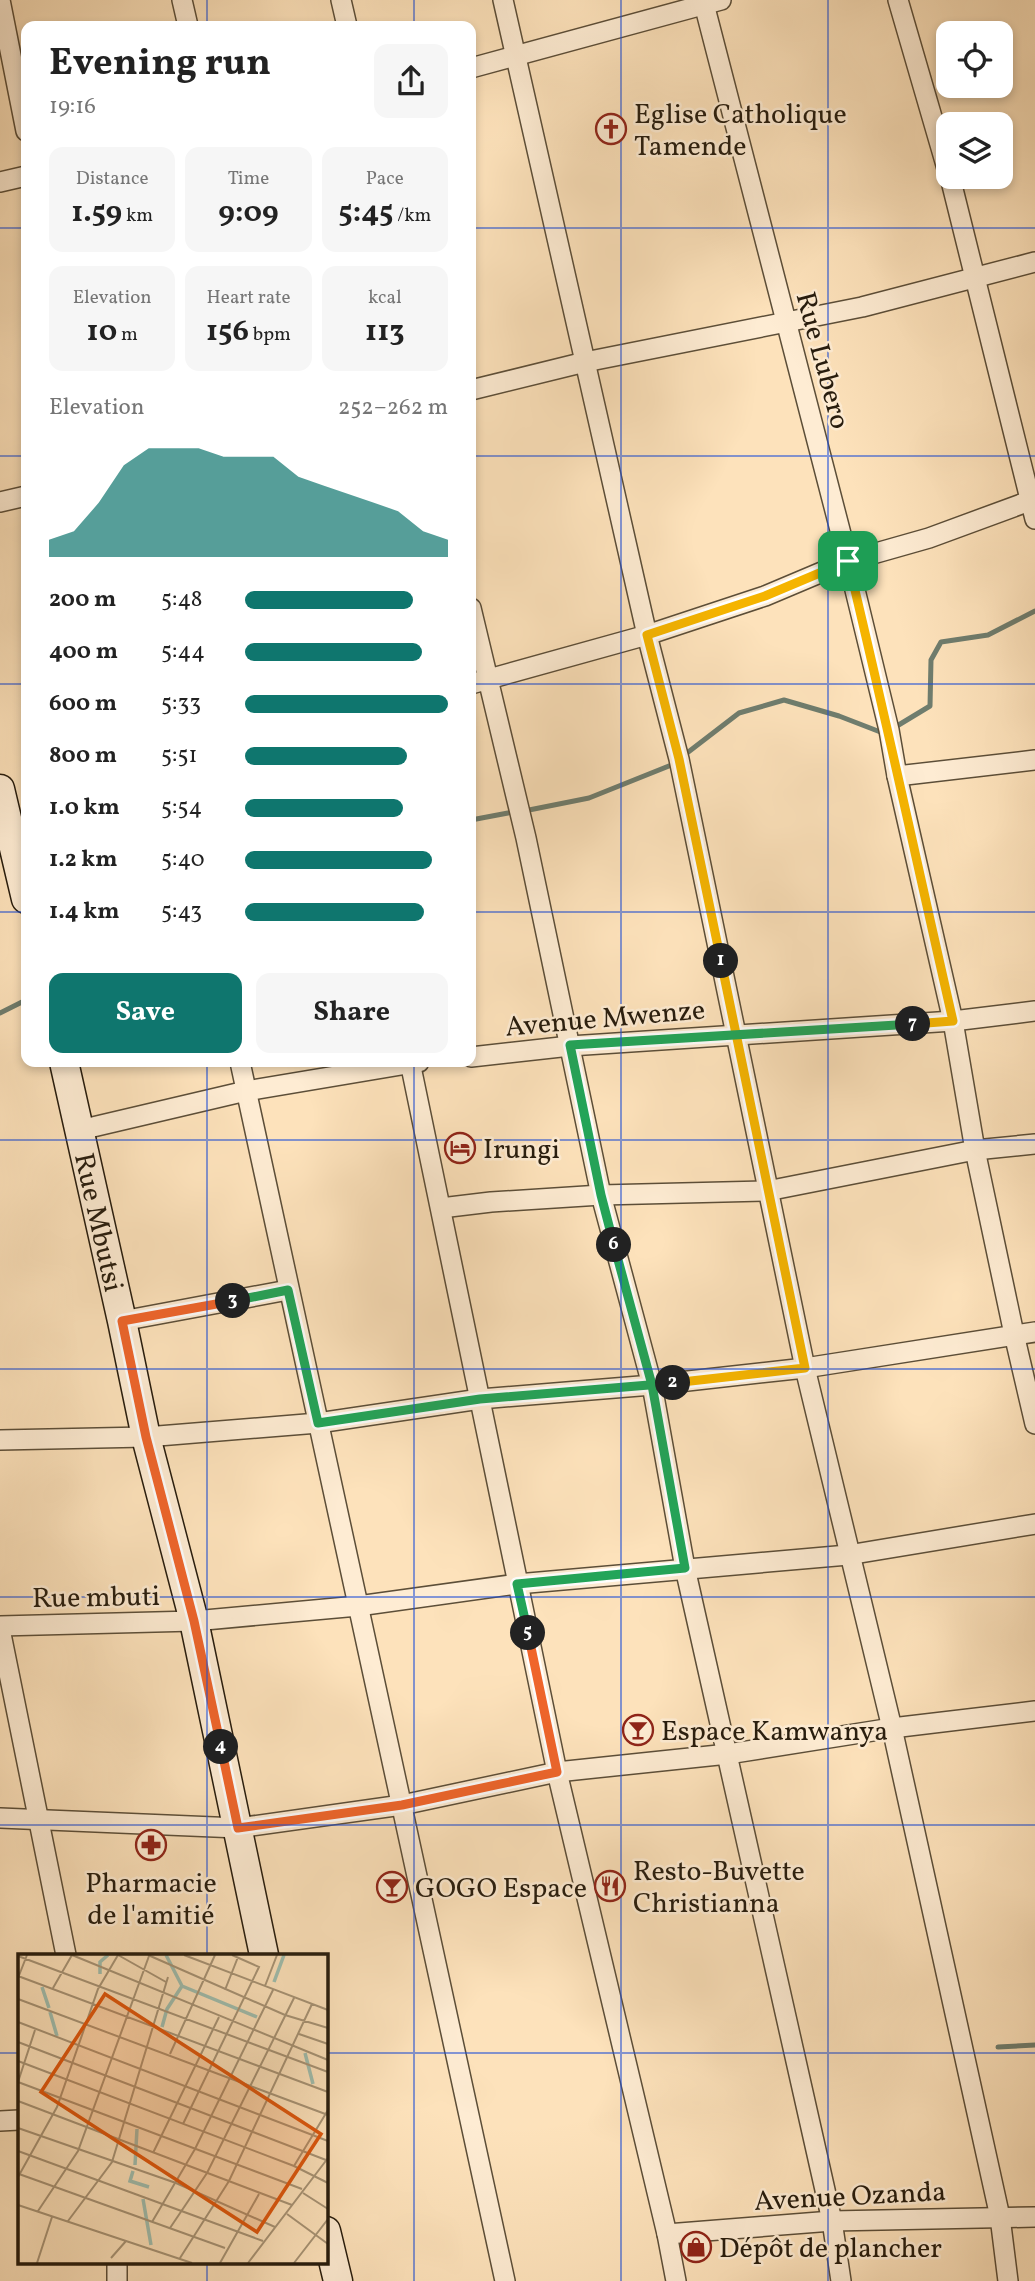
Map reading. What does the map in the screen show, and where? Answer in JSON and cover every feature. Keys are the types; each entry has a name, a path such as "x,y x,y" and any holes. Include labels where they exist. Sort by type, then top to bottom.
{"street":[{"path":"0,0 21,106"},
{"path":"182,0 187,21"},
{"path":"341,0 345,21"},
{"path":"503,0 647,635 679,759 805,1368 848,1555 892,1728 1000,2217 1008,2281"},
{"path":"898,0 936,130"},
{"path":"476,67 709,1"},
{"name":"Rue Lubero","path":"709,1 785,321 889,730 897,776"},
{"path":"0,182 21,177"},
{"path":"479,681 647,635 765,596 848,561 1033,506 953,189"},
{"path":"476,389 586,362 862,307 1035,262"},
{"path":"0,502 21,497"},
{"path":"476,654 479,681 526,838 601,1195 652,1385 685,1568 832,2221 841,2281"},
{"path":"1035,760 897,776 953,1021 975,1150 1035,1423"},
{"path":"0,789 12,822 21,872"},
{"name":"Avenue Mwenze","path":"476,1055 570,1045 953,1021 1035,1011"},
{"name":"Rue Mbutsi","path":"65,1067 146,1437 194,1621 264,1954"},
{"path":"241,1067 505,2281"},
{"path":"80,1130 246,1091 389,1067"},
{"path":"414,1067 440,1208 557,1772 676,2281"},
{"path":"440,1208 601,1195 767,1191 975,1150 1035,1144"},
{"path":"122,1321 288,1290"},
{"path":"0,1440 146,1437 318,1423 480,1399 652,1385 805,1368 1035,1332"},
{"name":"Rue mbuti","path":"0,1628 194,1621 358,1606 517,1584 848,1555 1035,1524"},
{"path":"0,1628 66,1954"},
{"path":"0,1818 238,1828 402,1805 557,1772 728,1754 892,1728 1035,1711"},
{"path":"0,2121 18,2120"},
{"name":"Avenue Ozanda","path":"667,2234 832,2221 1035,2217"},
{"path":"327,2235 338,2281"}],"waterway":[{"path":"892,729 930,706 931,660 941,642 988,635 1035,611"},
{"path":"687,753 739,713 784,700 839,716 883,733"},
{"path":"529,810 589,798 674,764"},
{"path":"476,819 508,813"},
{"path":"0,1013 21,1002"},
{"path":"998,2047 1035,2045"}],"place":[{"name":"Eglise Catholique Tamende","path":"611,129"},
{"name":"Irungi","path":"460,1148"},
{"name":"Espace Kamwanya","path":"638,1730"},
{"name":"Pharmacie de l'amitié","path":"151,1845"},
{"name":"Resto-Buvette Christianna","path":"610,1886"},
{"name":"GOGO Espace","path":"392,1887"},
{"name":"Dépôt de plancher","path":"696,2247"}],"route":[{"path":"848,561 765,596 647,635 679,759 737,1035 767,1191 805,1368 652,1385 480,1399 318,1423 288,1290 122,1321 146,1437 194,1621 238,1828 402,1805 557,1772 517,1584 685,1568 652,1385 601,1195 570,1045 737,1035 953,1021 889,730 848,561"}]}
